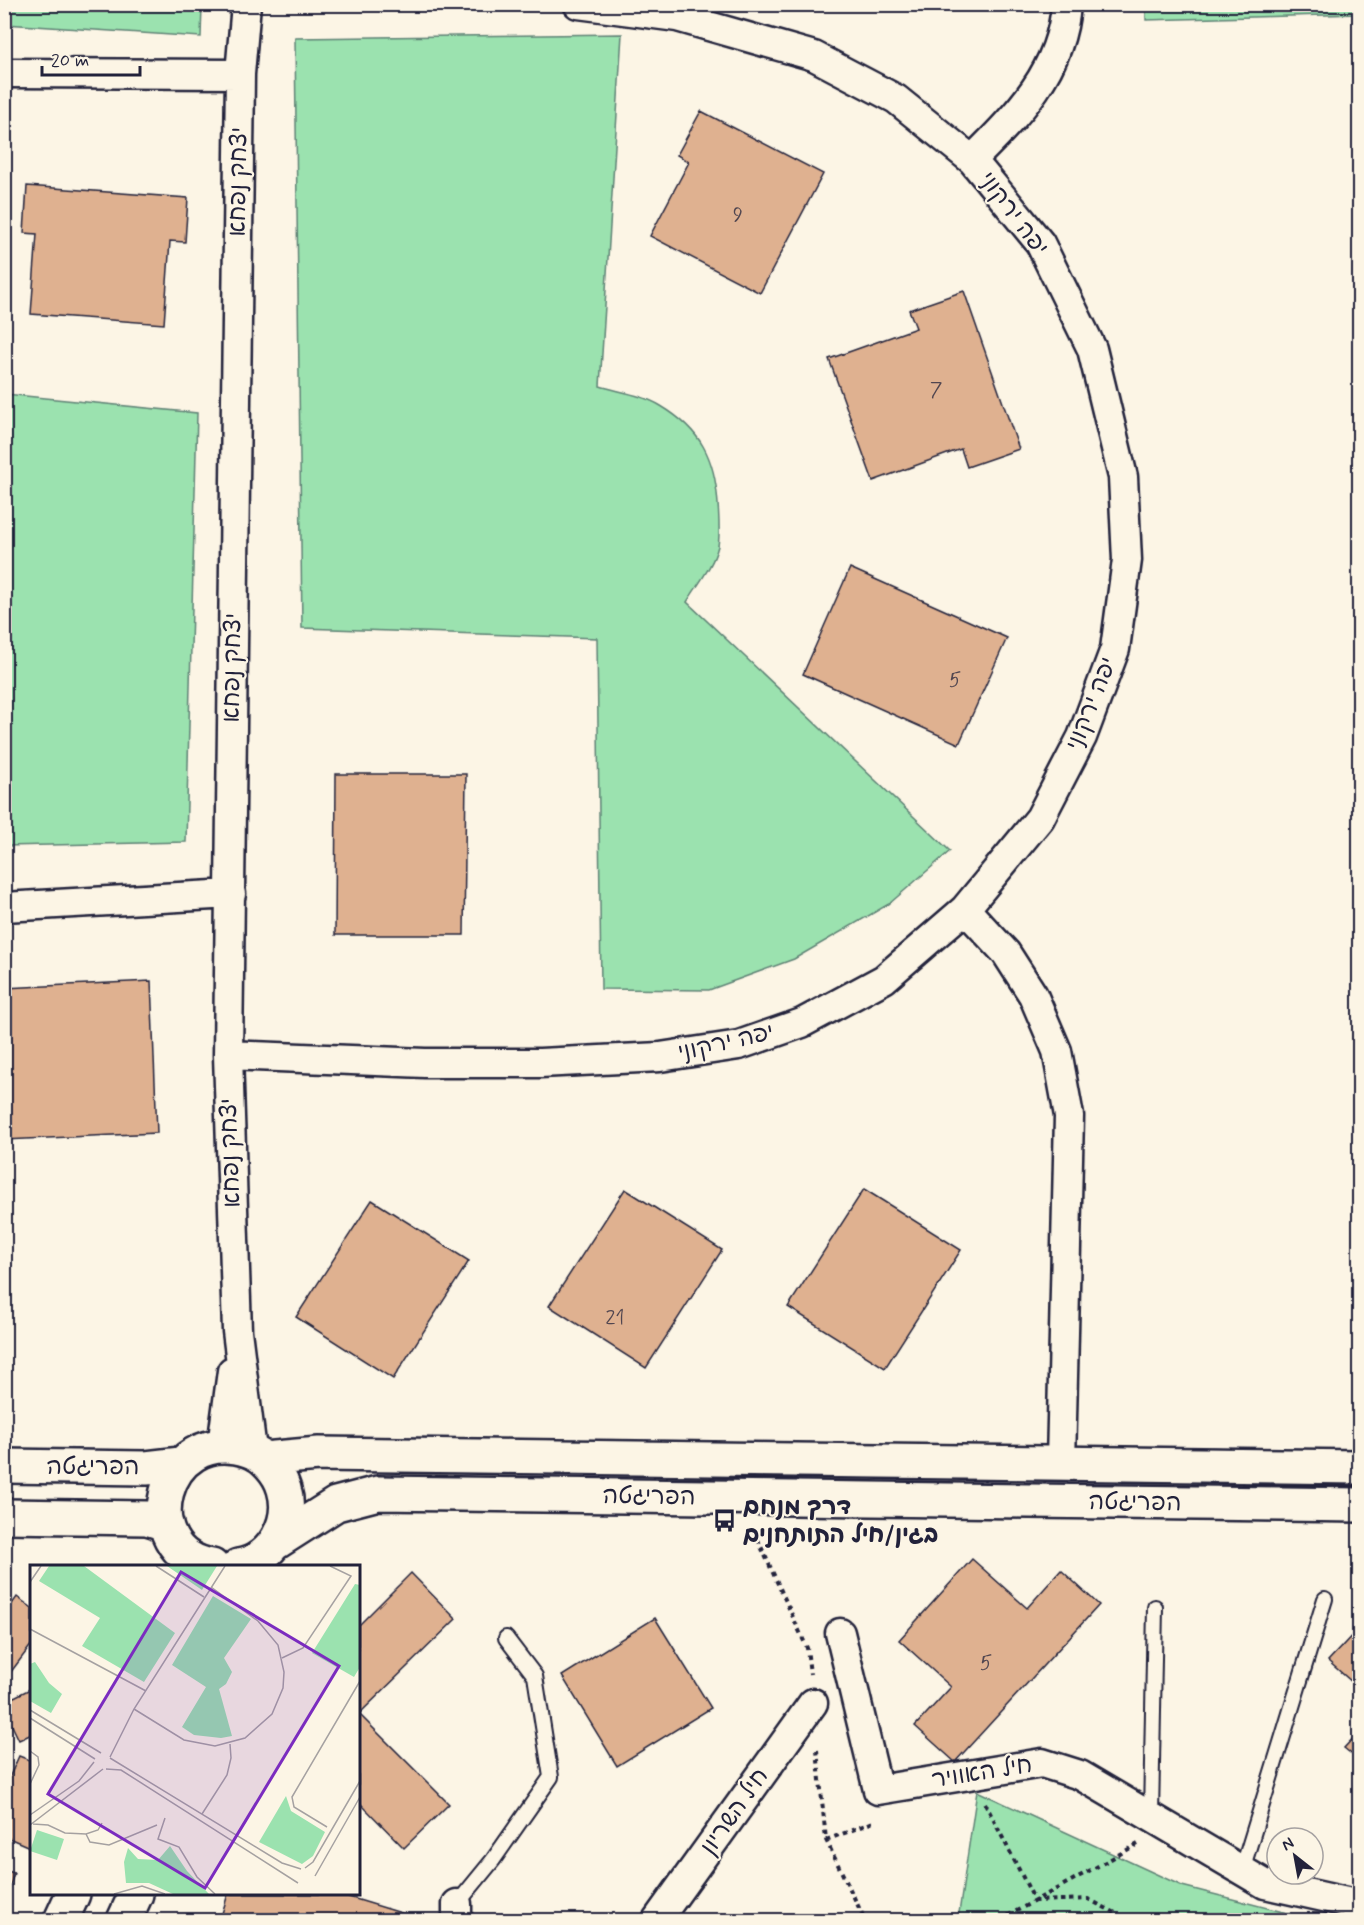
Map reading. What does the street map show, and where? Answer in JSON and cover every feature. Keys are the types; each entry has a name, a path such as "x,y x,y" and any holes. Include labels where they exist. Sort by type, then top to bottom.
{"street":[{"name":"יצחק נפחא","path":"246,4 240,74 228,1055 237,1331 246,1452"},
{"name":"יפה ירקוני","path":"228,1055 425,1063 540,1063 660,1057 739,1045 802,1023 884,979 966,909 1040,818 1082,737 1115,649 1127,560 1123,477 1092,348 1040,243 972,160 896,99 814,56 677,17 578,4"},
{"path":"972,160 1018,114 1049,69 1065,19 1066,4"},
{"path":"4,73 240,74"},
{"path":"4,907 231,894"},
{"path":"966,909 1006,953 1033,995 1057,1051 1069,1116 1061,1463"},
{"name":"הפריגטה","path":"4,1466 146,1468 181,1464 207,1448 246,1452 320,1454 1359,1467"},
{"path":"246,1452 277,1473 284,1490 286,1508 284,1526 257,1558"},
{"path":"181,1464 166,1492 164,1508 174,1545 189,1557 209,1565"},
{"name":"הפריגטה","path":"257,1558 336,1504 378,1493 1359,1505"},
{"name":"הפריגטה","path":"4,1516 147,1518 174,1545"},
{"path":"840,1633 878,1790"},
{"name":"חיל השריון","path":"657,1920 813,1702"},
{"name":"חיל האוויר","path":"878,1790 1042,1763 1080,1775 1265,1884 1359,1905"},
{"path":"61,1920 72,1895"},
{"path":"124,1920 135,1895"}],"lane":[{"path":"1242,1870 1325,1599"},
{"path":"1155,1607 1160,1821"},
{"path":"457,1912 551,1777 535,1676 506,1638"}],"path":[{"path":"970,1774 1035,1901"},
{"path":"826,1840 887,1816 878,1790"},
{"path":"1000,1920 1035,1901 1160,1821"},
{"path":"1035,1901 1088,1899 1129,1920"}],"green space":[{"path":"1359,4 1359,14 1146,20 1146,5"},
{"path":"4,5 202,5 201,37 5,24"},
{"path":"622,34 600,386 647,399 675,415 696,435 709,459 718,504 718,546 709,568 687,602 950,851 889,904 794,959 709,990 601,989 597,638 302,628 295,38"},
{"path":"5,394 197,413 186,842 5,846"},
{"path":"977,1791 1182,1886 1314,1920 958,1920"}],"building":[{"path":"701,111 823,174 760,293 650,236 689,162 677,155"},
{"path":"27,186 188,198 185,242 170,241 164,324 31,314 37,234 24,233"},
{"path":"964,291 1019,449 967,467 961,449 873,481 829,359 916,328 909,310"},
{"path":"850,568 1007,638 959,744 803,674"},
{"path":"336,774 466,774 464,935 335,935"},
{"path":"151,981 157,1133 4,1140 4,988"},
{"path":"625,1189 722,1250 646,1368 549,1306"},
{"path":"864,1189 961,1250 885,1368 788,1307"},
{"path":"372,1200 469,1261 393,1379 296,1317"},
{"path":"972,1559 1027,1608 1061,1570 1099,1605 955,1762 915,1726 951,1687 899,1640"},
{"path":"411,1573 456,1619 360,1713 360,1624"},
{"path":"17,1597 30,1607 30,1647 4,1681 4,1615"},
{"path":"655,1618 711,1708 617,1766 562,1676"},
{"path":"1360,1627 1360,1689 1328,1661"},
{"path":"30,1689 30,1735 19,1740 4,1709 4,1702"},
{"path":"360,1715 449,1804 404,1848 360,1803"},
{"path":"1360,1731 1360,1761 1344,1748"},
{"path":"19,1756 30,1760 30,1847 4,1836 4,1789"},
{"path":"4,1870 14,1873 4,1905"},
{"path":"228,1895 342,1895 408,1915 406,1920 220,1920"}],"place":[{"name":"דרך מנחם בגין/חיל התותחנים","path":"725,1521"}]}
